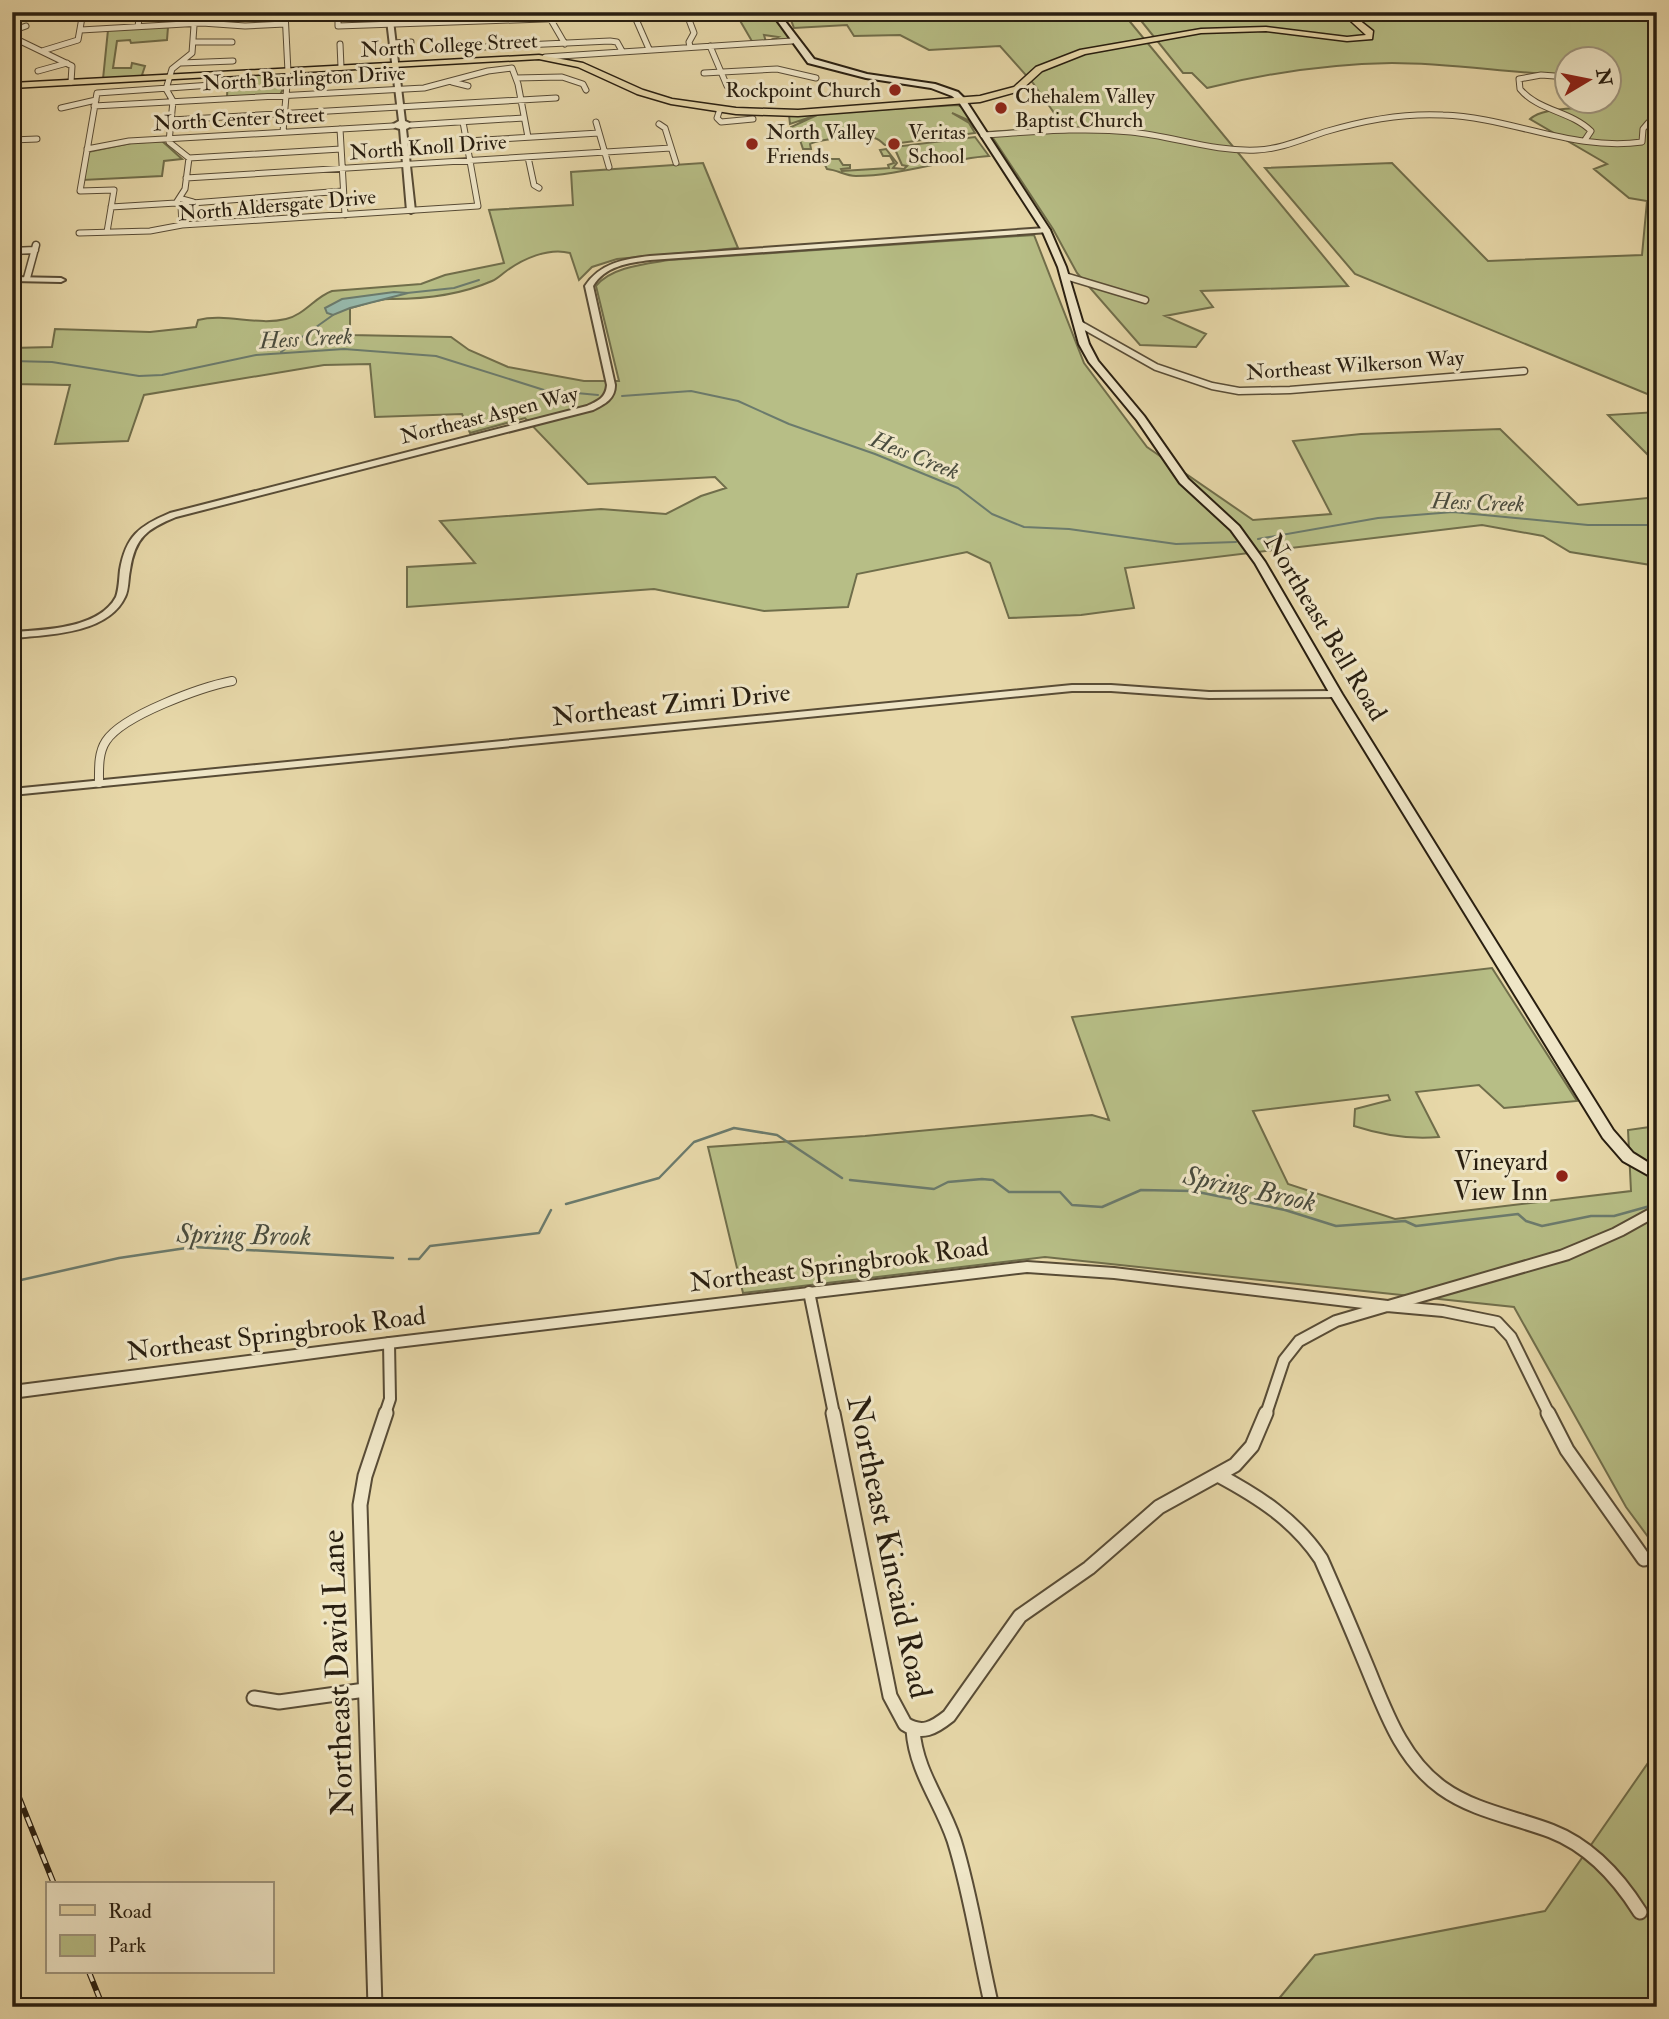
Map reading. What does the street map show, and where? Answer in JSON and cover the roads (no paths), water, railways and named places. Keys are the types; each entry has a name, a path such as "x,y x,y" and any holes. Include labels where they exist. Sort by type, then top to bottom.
{"main road":[{"path":"774,12 811,61 866,76 943,89 958,96 962,102"},
{"name":"North College Street","path":"12,86 545,57 580,65 654,97 720,110 798,113 962,102 1017,89 1039,69 1083,52 1196,32 1266,29 1347,39 1369,37 1370,33 1345,12"},
{"name":"Northeast Bell Road","path":"962,102 1046,230 1065,276 1078,323 1094,362 1147,427 1184,481 1229,522 1246,542 1336,694 1608,1134 1628,1157 1657,1175"}],"street":[{"path":"42,51 75,42 81,30 83,12"},
{"path":"138,26 139,12"},
{"path":"195,12 191,55 172,69 167,87 173,101 169,139 171,145 188,158 341,149"},
{"path":"283,132 287,85 285,12"},
{"path":"338,12 338,26 444,24 548,15 635,17 686,13 694,33 689,41 690,47"},
{"path":"389,12 411,211"},
{"path":"441,12 444,24"},
{"path":"494,12 498,20"},
{"path":"548,15 565,44"},
{"path":"635,17 649,49"},
{"path":"222,23 229,18"},
{"path":"81,30 195,23 245,26 285,24"},
{"path":"12,31 26,26"},
{"path":"505,37 508,46"},
{"path":"14,39 67,63 74,69 71,82"},
{"path":"484,47 614,41 622,51"},
{"path":"545,57 792,41"},
{"path":"194,42 232,42"},
{"path":"393,43 411,42"},
{"path":"340,44 341,67"},
{"path":"710,46 727,86"},
{"path":"181,63 233,61"},
{"path":"38,71 67,63"},
{"name":"North Burlington Drive","path":"61,108 95,103 398,89 452,82 478,71 512,68 516,78"},
{"path":"552,76 555,68"},
{"path":"704,73 777,69 816,78"},
{"path":"528,137 516,78 552,76 574,79 583,84 586,90"},
{"path":"1554,77 1527,76 1519,79 1519,88 1554,111"},
{"path":"452,82 467,86"},
{"path":"107,232 114,190 80,191 99,92 226,84"},
{"path":"171,120 555,98"},
{"path":"720,110 717,118 721,122 753,119"},
{"path":"984,135 1098,129 1146,134 1199,145 1255,150 1351,125 1443,115 1468,117 1585,140 1640,143 1643,140 1643,129 1648,123"},
{"path":"1568,116 1583,122 1591,131 1585,140"},
{"path":"393,126 524,118"},
{"path":"463,121 470,160"},
{"path":"596,122 609,167"},
{"path":"659,124 665,128 676,163"},
{"name":"North Center Street","path":"88,149 129,141 393,126"},
{"path":"340,129 345,215"},
{"path":"467,141 599,133"},
{"path":"12,140 37,139"},
{"name":"North Knoll Drive","path":"186,178 671,148"},
{"path":"528,157 534,185 539,188"},
{"path":"183,225 188,158"},
{"name":"North Aldersgate Drive","path":"79,233 173,229 183,225 478,206 470,160"},
{"path":"111,207 344,191"},
{"name":"Northeast Aspen Way","path":"12,635 68,629 93,620 111,609 122,593 128,549 142,531 161,519 597,405 611,391 589,286 598,273 616,264 650,258 1046,230"},
{"path":"12,251 35,248 27,278"},
{"path":"1065,276 1145,300"},
{"path":"12,279 61,280"},
{"name":"Northeast Wilkerson Way","path":"1078,323 1156,368 1212,386 1240,391 1290,390 1524,370"},
{"path":"99,783 103,747 113,732 213,684 232,681"},
{"name":"Northeast Zimri Drive","path":"12,792 1072,688 1209,695 1336,694"},
{"name":"Northeast Springbrook Road","path":"12,1392 1008,1268 1060,1267 1388,1306 1564,1255 1618,1232 1657,1210"},
{"name":"Northeast Kincaid Road","path":"809,1292 884,1665 897,1714 903,1725 913,1730 935,1729 949,1717 996,1646 1019,1618 1088,1569 1149,1514 1179,1494 1233,1466 1252,1447 1289,1350 1298,1340 1312,1331 1388,1306"},
{"path":"1388,1306 1476,1316 1498,1323 1511,1337 1567,1450 1644,1559"},
{"name":"Northeast David Lane","path":"375,2007 360,1506 365,1476 390,1399 389,1343"},
{"path":"1218,1475 1276,1510 1311,1543 1321,1559 1389,1720 1404,1747 1420,1767 1441,1787 1470,1804 1499,1817 1554,1832 1581,1847 1611,1872 1640,1912"},
{"path":"254,1698 279,1702 365,1690"},
{"path":"913,1730 916,1761 947,1821 961,1866 992,2007"}],"waterway":[{"path":"750,12 773,16"},
{"path":"407,293 454,288 479,280"},
{"path":"281,352 333,315"},
{"name":"Hess Creek","path":"12,361 52,362 139,376 162,375 256,355 344,349 436,356 544,390 598,395"},
{"name":"Hess Creek","path":"622,396 691,391 738,401 789,424 875,454 958,488 992,514 1024,527 1069,529 1176,544 1236,542"},
{"name":"Hess Creek","path":"1258,539 1378,518 1453,512 1588,525 1657,525"},
{"name":"Spring Brook","path":"566,1204 659,1178 694,1142 734,1128 777,1135 842,1178"},
{"name":"Spring Brook","path":"850,1180 934,1189 948,1182 993,1180 1009,1192 1060,1192 1072,1205 1102,1207 1141,1190 1193,1191 1285,1210 1336,1226 1405,1221 1416,1226 1518,1214 1526,1221 1542,1226 1591,1216 1614,1216 1650,1206"},
{"name":"Spring Brook","path":"409,1259 419,1259 430,1246 539,1233 551,1210"},
{"name":"Spring Brook","path":"12,1282 119,1258 193,1247 393,1258"}],"railway":[{"path":"12,1780 53,1882"},
{"path":"90,1974 103,2007"}],"place":[{"name":"Rockpoint Church","path":"895,90"},
{"name":"Chehalem Valley Baptist Church","path":"1001,108"},
{"name":"North Valley Friends","path":"752,144"},
{"name":"Veritas School","path":"894,144"},
{"name":"Vineyard View Inn","path":"1562,1176"}]}
